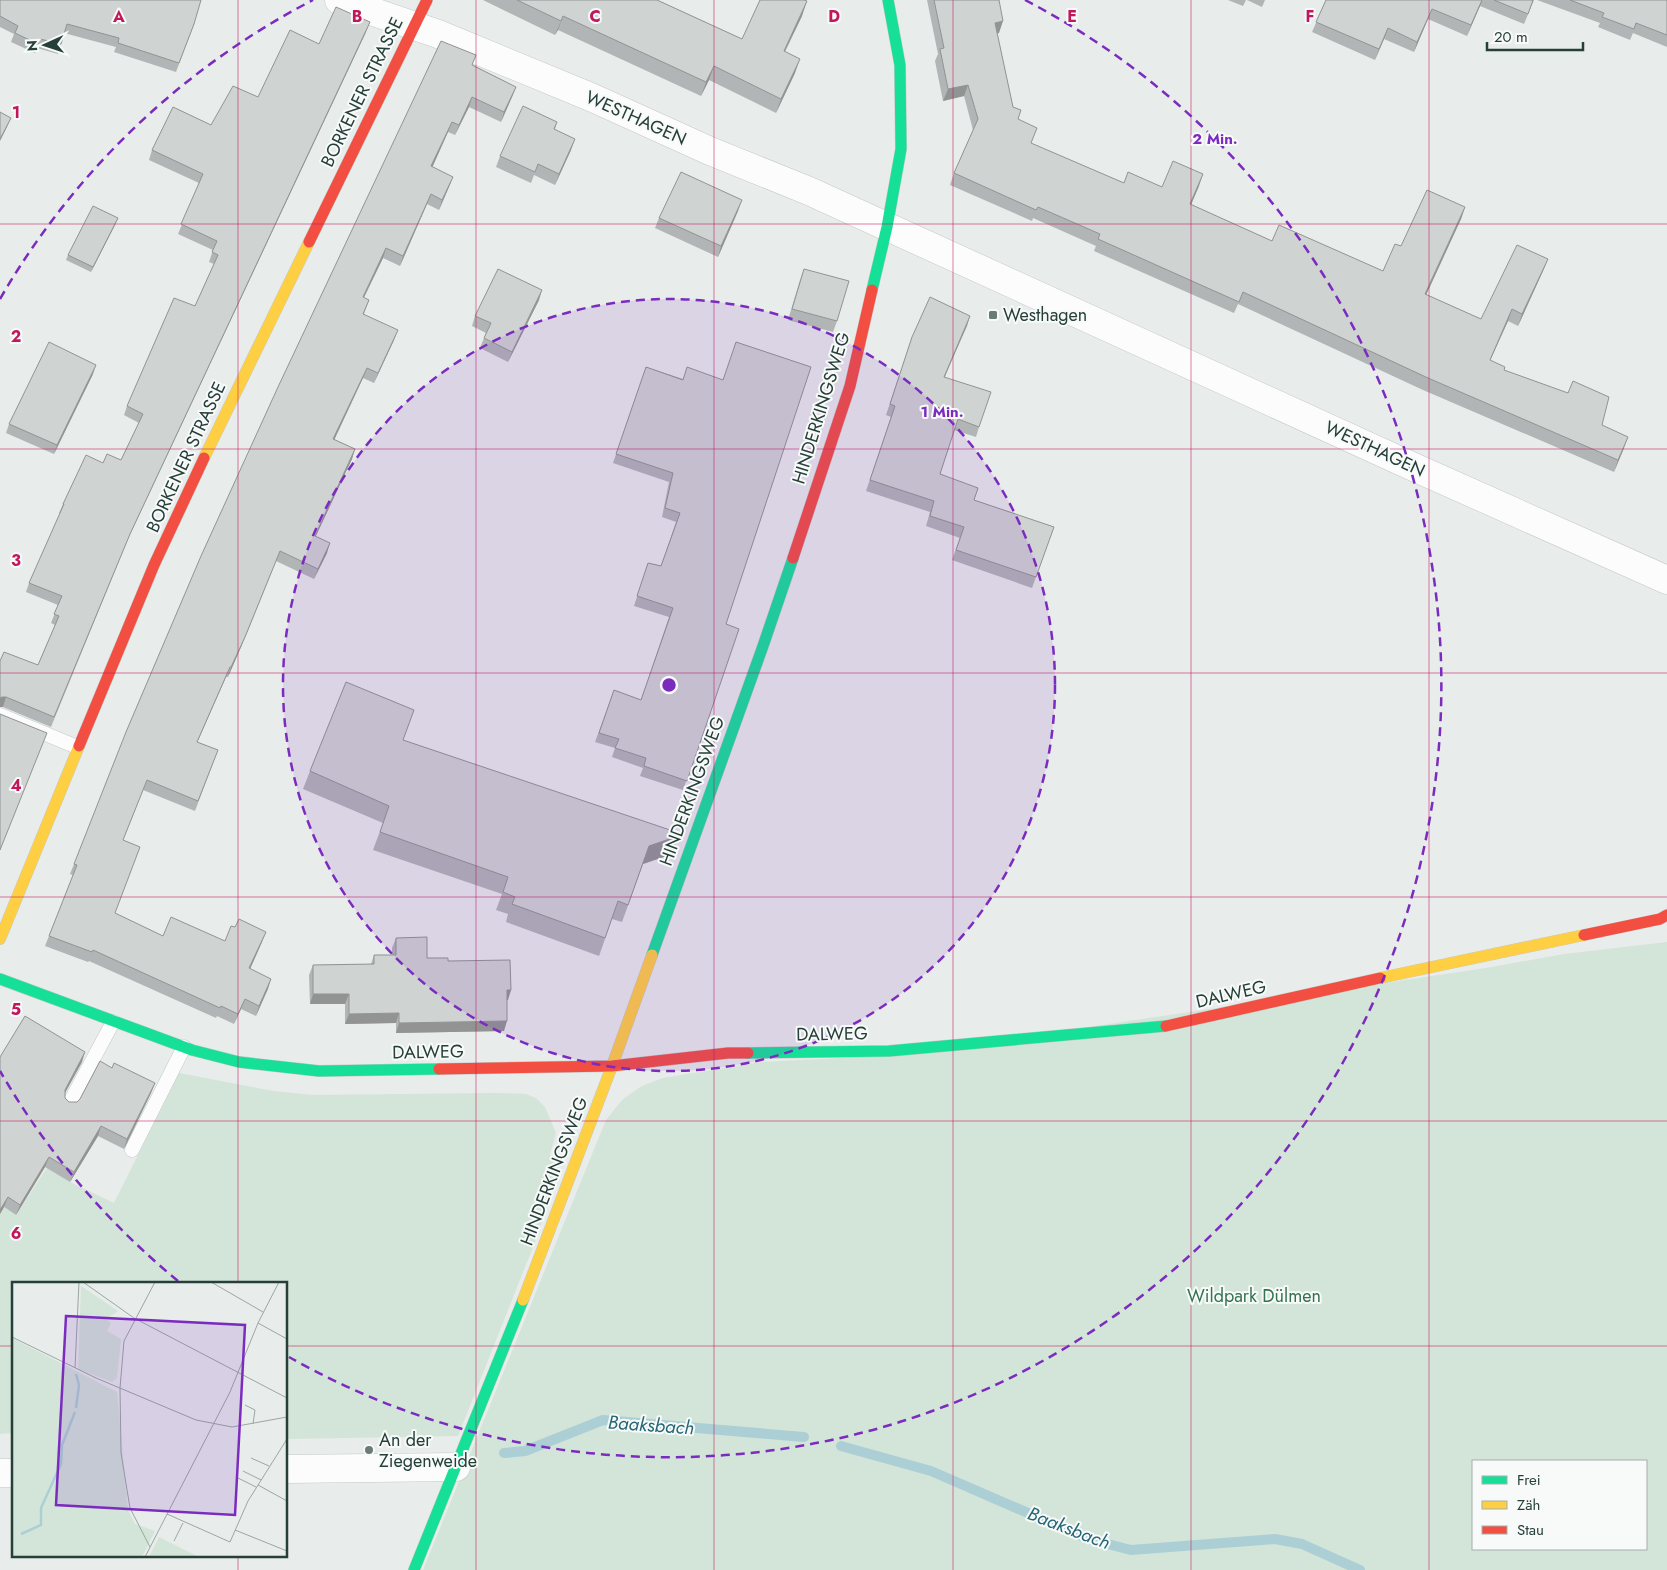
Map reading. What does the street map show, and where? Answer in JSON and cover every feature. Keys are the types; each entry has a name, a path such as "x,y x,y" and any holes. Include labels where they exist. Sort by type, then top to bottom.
{"street":[{"name":"WESTHAGEN","path":"339,0 414,25 592,98 710,151 809,191 1409,465 1667,580"},
{"name":"BORKENER STRASSE","path":"0,939 154,565 426,0"},
{"name":"HINDERKINGSWEG","path":"414,1570 533,1276 612,1066 763,646 850,386 886,227 901,149 900,65 888,0"},
{"name":"DALWEG","path":"0,979 184,1047 239,1062 319,1071 612,1066 728,1053 889,1051 1175,1025 1392,975 1667,916"},
{"path":"288,1469 456,1467"}],"lane":[{"path":"0,715 78,747"},
{"path":"69,1104 113,1022"},
{"path":"132,1150 184,1047"}],"green space":[{"name":"Wildpark Dülmen","path":"1667,942 1667,1570 423,1570 606,1120 623,1099 642,1086 663,1078 761,1062 900,1055 1486,968 1564,954"},
{"path":"179,1073 273,1091 312,1095 526,1094 536,1098 545,1107 556,1133 550,1154 559,1168 535,1242 458,1436 288,1439 288,1282 12,1282 12,1433 0,1434 0,1205 16,1215 47,1168 70,1182 114,1203"}],"building":[{"path":"0,0 201,0 179,63 118,43 119,38 67,24 61,44 40,39 38,44 15,33 18,26 0,16"},
{"path":"517,0 657,0 742,39 760,0 807,1 784,51 800,59 781,99 714,66 706,82 563,16 561,21"},
{"path":"934,0 999,0 1003,21 995,23 1013,107 1021,110 1018,119 1037,128 1031,143 1124,183 1128,172 1162,187 1173,161 1203,174 1190,204 1272,241 1279,225 1383,271 1395,244 1401,246 1427,190 1465,207 1425,294 1481,319 1517,245 1548,259 1522,314 1512,309 1490,360 1505,367 1504,370 1568,393 1573,381 1609,397 1602,425 1628,437 1618,460 1428,378 1243,292 1239,302 1098,239 1100,234 1038,207 1036,210 954,173 978,119 968,85 948,89 940,49 944,48"},
{"path":"1326,0 1482,0 1471,25 1432,9 1417,42 1388,28 1379,49 1316,22"},
{"path":"1494,0 1533,0 1528,14"},
{"path":"1570,0 1667,0 1667,35 1636,23 1634,29 1602,17 1604,13"},
{"path":"336,7 370,22 130,534 54,717 6,697 0,698 0,661 4,652 38,665 59,616 54,614 62,596 29,583 86,455 103,463 107,454 121,460 143,414 127,406 174,298 195,306 218,255 212,252 217,241 181,224 203,174 152,150 173,107 211,125 233,86 258,97 290,30 319,44"},
{"path":"441,41 476,55 472,65 516,87 504,112 472,97 459,125 452,122 431,166 453,177 442,200 431,194 403,256 386,248 363,297 369,300 363,314 398,330 378,373 367,368 333,439 355,449 315,536 330,543 318,569 280,551 245,637 197,742 218,750 198,801 147,780 123,840 140,847 115,913 163,936 171,917 225,941 231,926 235,927 239,919 266,932 249,968 271,979 259,1006 245,999 238,1014 221,1006 220,1008 93,950 92,952 49,936 77,865 74,864 126,732 201,556 278,387"},
{"path":"523,106 557,122 554,129 575,139 559,174 538,164 535,172 500,156"},
{"path":"0,112 11,118 0,139"},
{"path":"681,172 742,200 721,246 659,218"},
{"path":"93,206 118,218 93,267 68,255"},
{"path":"498,269 542,290 512,352 484,338 491,323 475,316"},
{"path":"804,269 849,281 837,321 792,309"},
{"path":"930,297 970,316 944,377 991,392 979,427 958,419 940,474 978,488 974,500 1054,527 1036,577 956,550 964,527 930,516 934,501 870,480 895,406 890,404 912,337"},
{"path":"49,342 96,365 57,445 9,424"},
{"path":"736,342 811,367 726,624 739,629 687,781 644,766 646,758 615,748 619,739 599,733 614,690 641,700 673,608 637,596 648,563 661,566 680,513 665,508 673,473 616,454 646,367 683,380 687,367 723,380"},
{"path":"346,682 414,710 403,740 679,833 678,836 649,846 628,905 618,901 605,938 512,904 515,897 503,892 508,877 380,832 389,806 310,771"},
{"path":"0,714 47,733 0,850"},
{"path":"427,937 427,958 448,958 448,961 510,960 511,990 507,990 507,1021 399,1023 399,1013 349,1014 349,994 313,994 313,965 374,964 374,955 396,955 396,938"},
{"path":"25,1016 85,1052 65,1090 65,1098 69,1102 77,1102 80,1099 100,1061 112,1068 114,1063 155,1083 127,1139 101,1126 74,1172 49,1157 20,1205 8,1197 0,1210 0,1057"}],"waterway":[{"name":"Baaksbach","path":"504,1453 525,1451 603,1420 804,1437"},
{"name":"Baaksbach","path":"841,1446 931,1471 1088,1539 1131,1550 1275,1539 1302,1544 1360,1570"}],"traffic: fast":[{"path":"872,290 887,227 901,149 900,65 888,0"},
{"path":"652,955 793,558"},
{"path":"0,979 192,1050 239,1062 319,1071 439,1069"},
{"path":"748,1053 889,1051 1166,1026"},
{"path":"414,1570 523,1300"}],"traffic: slow":[{"path":"204,458 309,242"},
{"path":"0,939 79,746"},
{"path":"1380,978 1584,935"},
{"path":"523,1300 652,955"}],"traffic: jam":[{"path":"309,242 427,0"},
{"path":"793,558 850,386 872,290"},
{"path":"79,746 154,565 204,458"},
{"path":"1584,935 1660,919 1667,915"},
{"path":"1166,1026 1380,978"},
{"path":"439,1069 612,1066 728,1053 748,1053"}],"place":[{"name":"Westhagen","path":"993,315"},
{"name":"An der Ziegenweide","path":"369,1450"}]}
